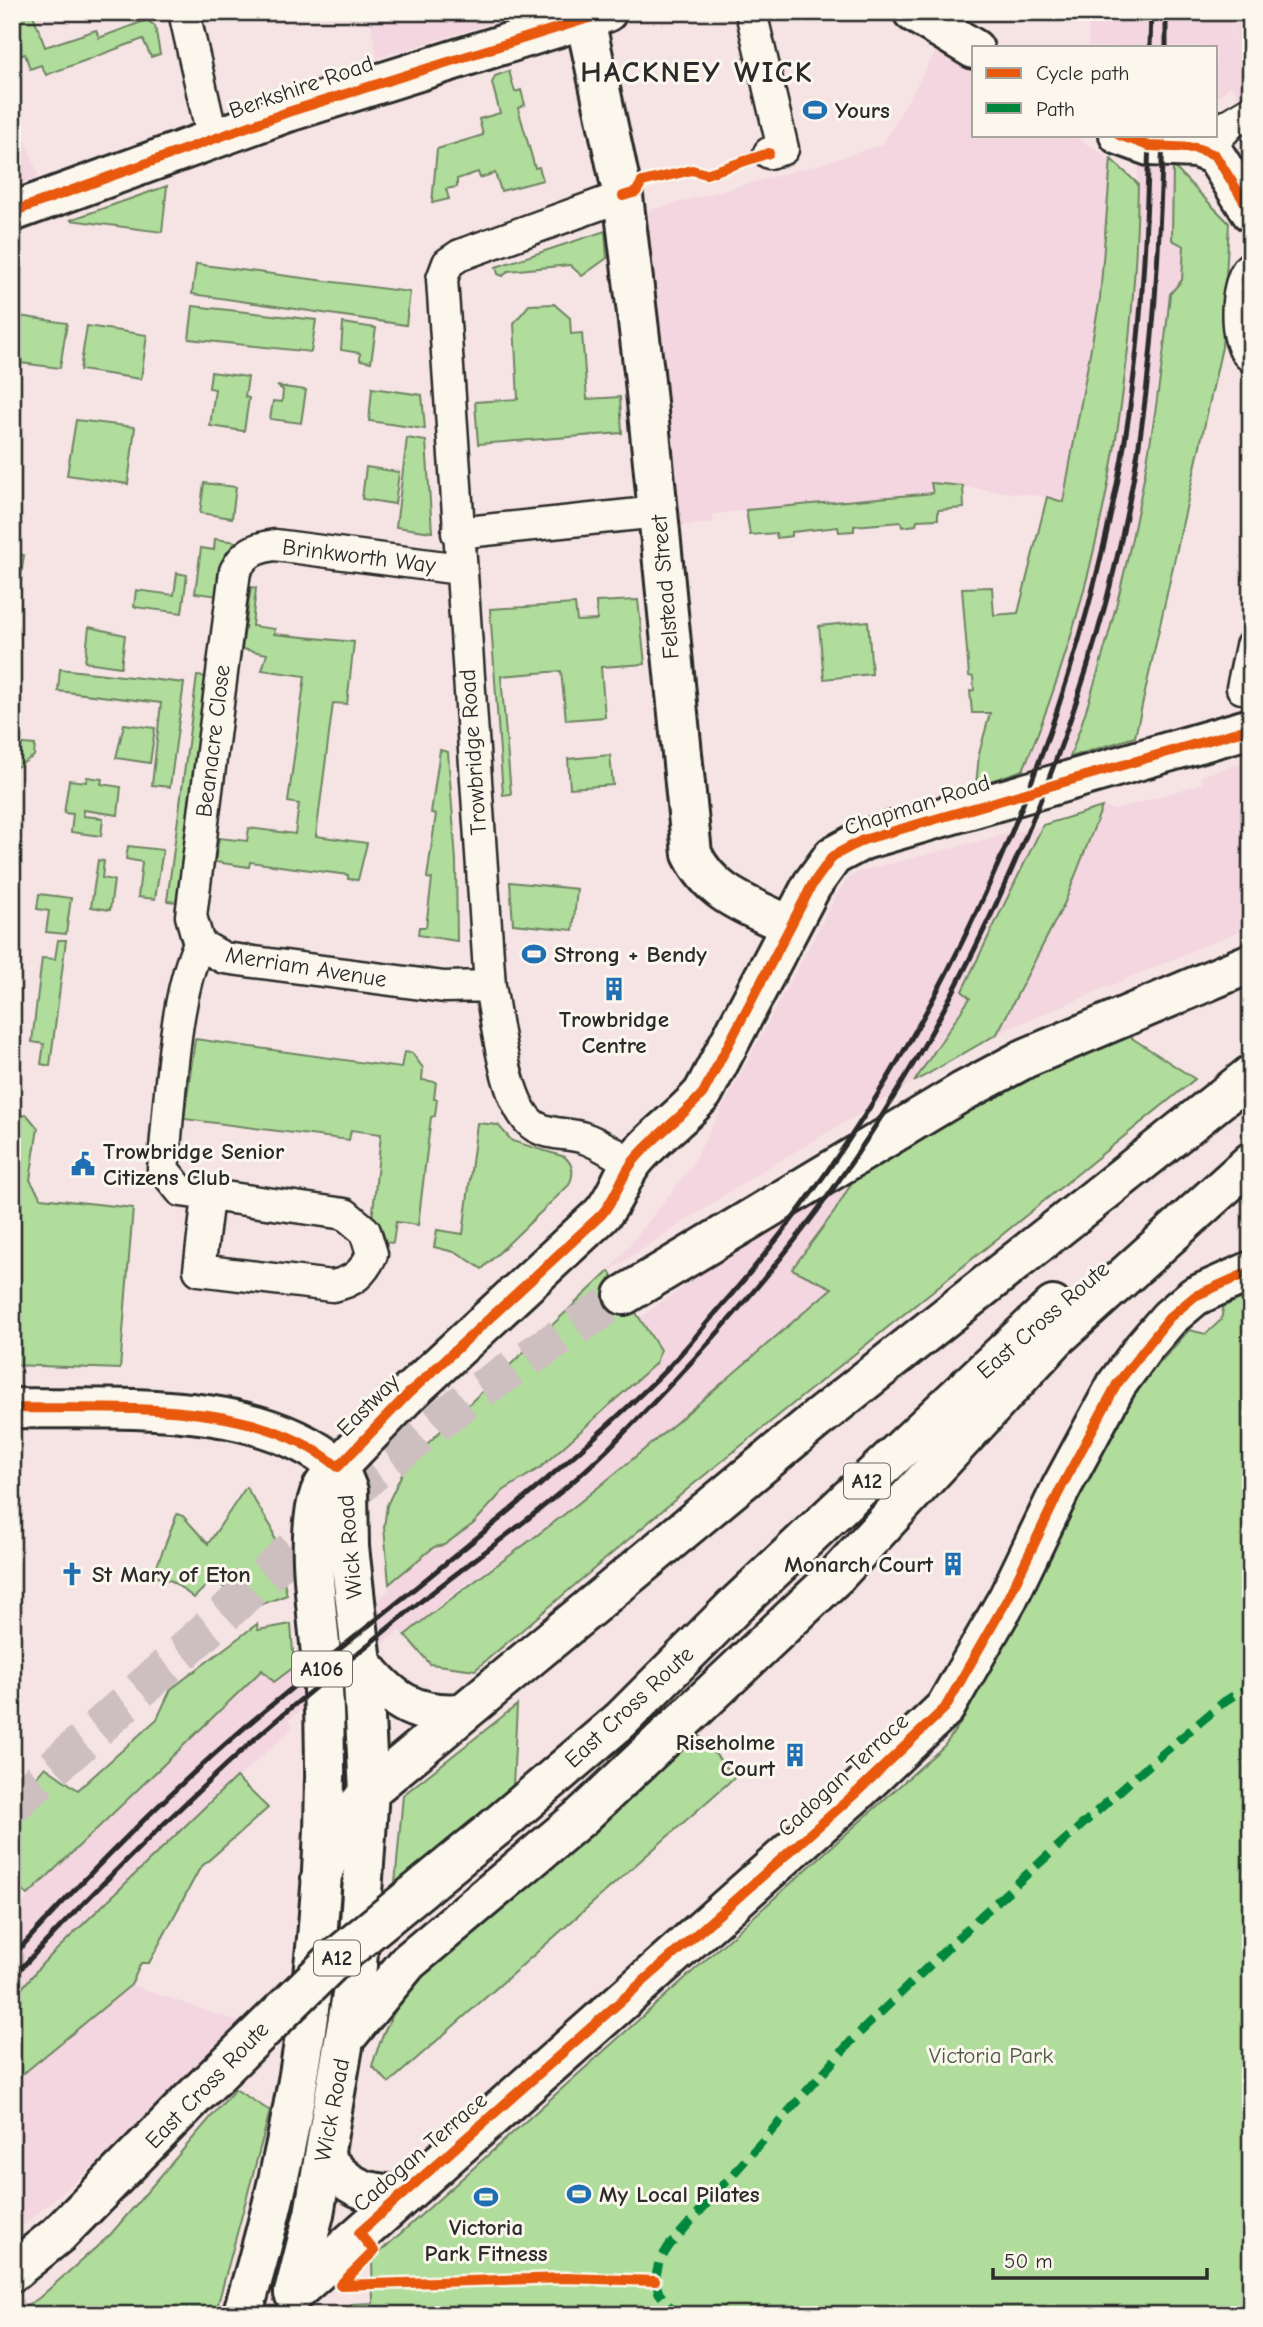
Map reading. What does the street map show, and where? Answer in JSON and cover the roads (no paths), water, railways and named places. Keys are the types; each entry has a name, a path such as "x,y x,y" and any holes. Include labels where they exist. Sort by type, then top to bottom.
{"main road":[{"path":"913,12 972,48"},
{"name":"Berkshire Road","path":"12,212 212,139 403,74 596,16"},
{"name":"Felstead Street","path":"596,16 623,196 692,854 703,876 721,892 790,926"},
{"path":"1122,136 1149,146 1206,150 1224,167 1251,212"},
{"name":"Chapman Road","path":"632,1163 703,1093 811,885 833,856 863,840 1251,728"},
{"path":"624,1295 962,1092 1026,1058 1251,963"},
{"path":"369,1791 433,1741 462,1713 817,1419 1251,1075"},
{"name":"East Cross Route","path":"12,2272 59,2234 333,1961 621,1720 736,1605 1053,1306 1251,1147"},
{"name":"A12","path":"346,2036 408,1962 581,1816 836,1576 1055,1339 1251,1162"},
{"name":"Eastway","path":"12,1408 213,1414 297,1441 322,1453 338,1467 408,1394 614,1202 632,1163"},
{"name":"Cadogan Terrace","path":"293,2306 403,2195 857,1792 944,1708 1007,1598 1061,1488 1117,1384 1169,1318 1195,1296 1251,1271"},
{"name":"Wick Road","path":"293,2306 311,2227 346,2036 361,1931 369,1791 362,1663 351,1574 348,1491 338,1467"},
{"name":"Wick Road","path":"242,2315 263,2248 297,2088 321,1878 322,1671 313,1536 320,1492 338,1467"},
{"path":"362,1663 391,1697 408,1706 443,1714 462,1713"},
{"name":"A106","path":"321,1878 338,1833 369,1791"},
{"name":"Cadogan Terrace","path":"324,2157 338,2176 353,2187 381,2195 403,2195"}],"street":[{"path":"184,12 212,139"},
{"path":"751,12 783,149 769,153"},
{"path":"1206,150 1231,123 1251,111"},
{"name":"Trowbridge Road","path":"623,196 460,255 448,263 442,279 457,533 490,986 512,1088 527,1121 539,1129 587,1139 632,1163"},
{"path":"1251,265 1241,281 1237,338 1244,353 1251,357"},
{"path":"457,533 658,512"},
{"name":"Brinkworth Way","path":"259,547 275,545 460,569"},
{"name":"Beanacre Close","path":"199,944 191,916 235,572 242,557 259,547"},
{"path":"1242,688 1251,646"},
{"name":"Merriam Avenue","path":"208,1197 198,1270 332,1286 349,1283 365,1270 372,1254 365,1231 345,1214 208,1197 181,1191 163,1169 184,996 190,964 199,944 224,958 444,987 490,986"}],"tunnel":[{"path":"12,1805 219,1619 373,1473 474,1394 624,1295"}],"railway":[{"path":"1150,46 1151,12"},
{"path":"1166,12 1166,46"},
{"path":"12,1957 125,1839 213,1755 556,1471 656,1380 731,1295 800,1209 863,1118 920,1022 971,924 1016,822 1055,717 1087,611 1113,504 1129,413 1140,320 1149,136"},
{"path":"12,1978 127,1859 266,1729 404,1615 559,1494 607,1450 690,1364 768,1274 817,1211 871,1133 922,1049 969,961 1011,870 1049,777 1082,683 1109,589 1138,452 1154,316 1163,136"}],"place":[{"name":"Yours","path":"815,110"},
{"name":"Strong + Bendy","path":"534,954"},
{"name":"Trowbridge Centre","path":"614,989"},
{"name":"Trowbridge Senior Citizens Club","path":"83,1164"},
{"name":"Monarch Court","path":"953,1564"},
{"name":"St Mary of Eton","path":"72,1574"},
{"name":"Riseholme Court","path":"795,1755"},
{"name":"My Local Pilates","path":"579,2194"},
{"name":"Victoria Park Fitness","path":"486,2197"}],"district":[{"name":"HACKNEY WICK","path":"697,72"}],"park label":[{"name":"Victoria Park","path":"991,2055"}]}
